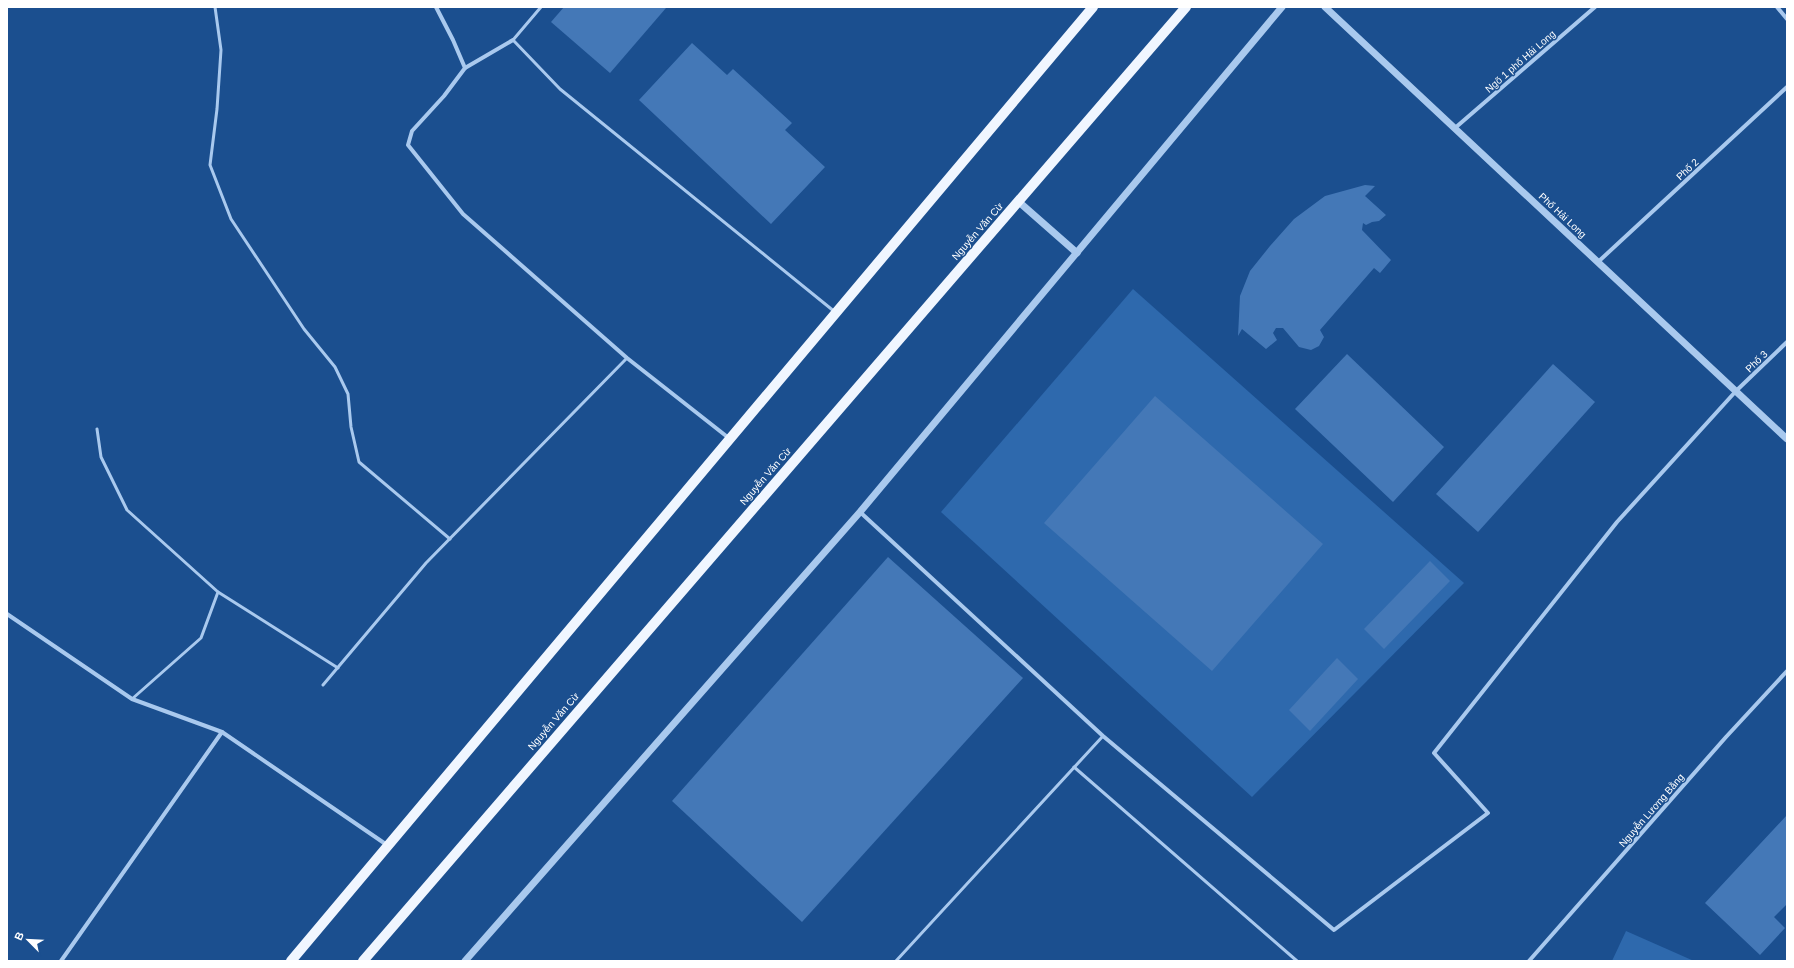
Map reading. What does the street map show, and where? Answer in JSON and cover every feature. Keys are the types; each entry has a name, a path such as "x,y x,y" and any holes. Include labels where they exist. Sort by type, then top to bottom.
{"main road":[{"path":"291,961 1093,7"},
{"name":"Nguyễn Văn Cừ","path":"363,961 1186,7"}],"street":[{"path":"436,7 465,68"},
{"path":"465,961 860,512 1282,7"},
{"name":"Phố Hải Long","path":"1325,7 1787,439"},
{"name":"Ngõ 1 phố Hải Long","path":"1455,128 1595,7"},
{"path":"1777,7 1787,19"},
{"path":"513,40 465,68 444,96 412,131 408,145 464,214 627,358 730,440"},
{"name":"Phố 2","path":"1598,262 1787,87"},
{"path":"1019,202 1077,253"},
{"name":"Phố 3","path":"1103,736 1334,930 1488,813 1434,753 1617,522 1736,391 1787,342"},
{"path":"860,512 1103,736"},
{"path":"7,614 132,699 222,732 389,846"},
{"name":"Nguyễn Lương Bằng","path":"1528,961 1726,737 1787,671"},
{"path":"61,961 129,867 222,732"}],"lane":[{"path":"216,7 221,50 217,108 210,165 231,219 304,329 335,367 348,394 351,427 359,462 450,539"},
{"path":"541,7 513,40 560,89 836,313"},
{"path":"323,685 426,563 627,358"},
{"path":"97,428 101,457 127,510 218,592 338,668"},
{"path":"132,699 201,638 218,592"},
{"path":"896,961 1103,736"},
{"path":"1074,767 1297,961"}],"shaded area":[{"path":"1133,289 1464,583 1252,797 941,512"},
{"path":"1626,931 1694,961 1612,961"}],"building":[{"path":"564,7 666,8 610,73 551,22"},
{"path":"692,43 727,75 733,69 792,123 785,130 825,167 771,224 639,100"},
{"path":"1365,185 1375,186 1365,196 1386,215 1379,221 1366,225 1363,223 1362,230 1391,260 1380,273 1374,268 1320,330 1324,337 1319,346 1311,350 1299,347 1283,328 1276,328 1273,333 1277,340 1266,349 1242,329 1238,336 1240,296 1250,271 1270,246 1294,219 1325,196"},
{"path":"1347,354 1444,447 1393,502 1295,409"},
{"path":"1553,364 1595,402 1478,532 1436,494"},
{"path":"1155,396 1323,544 1212,671 1044,523"},
{"path":"888,557 1023,678 802,922 672,801"},
{"path":"1430,561 1450,581 1384,649 1364,629"},
{"path":"1337,658 1358,679 1310,731 1289,710"},
{"path":"1787,815 1787,904 1774,917 1785,928 1760,955 1705,903"}]}
